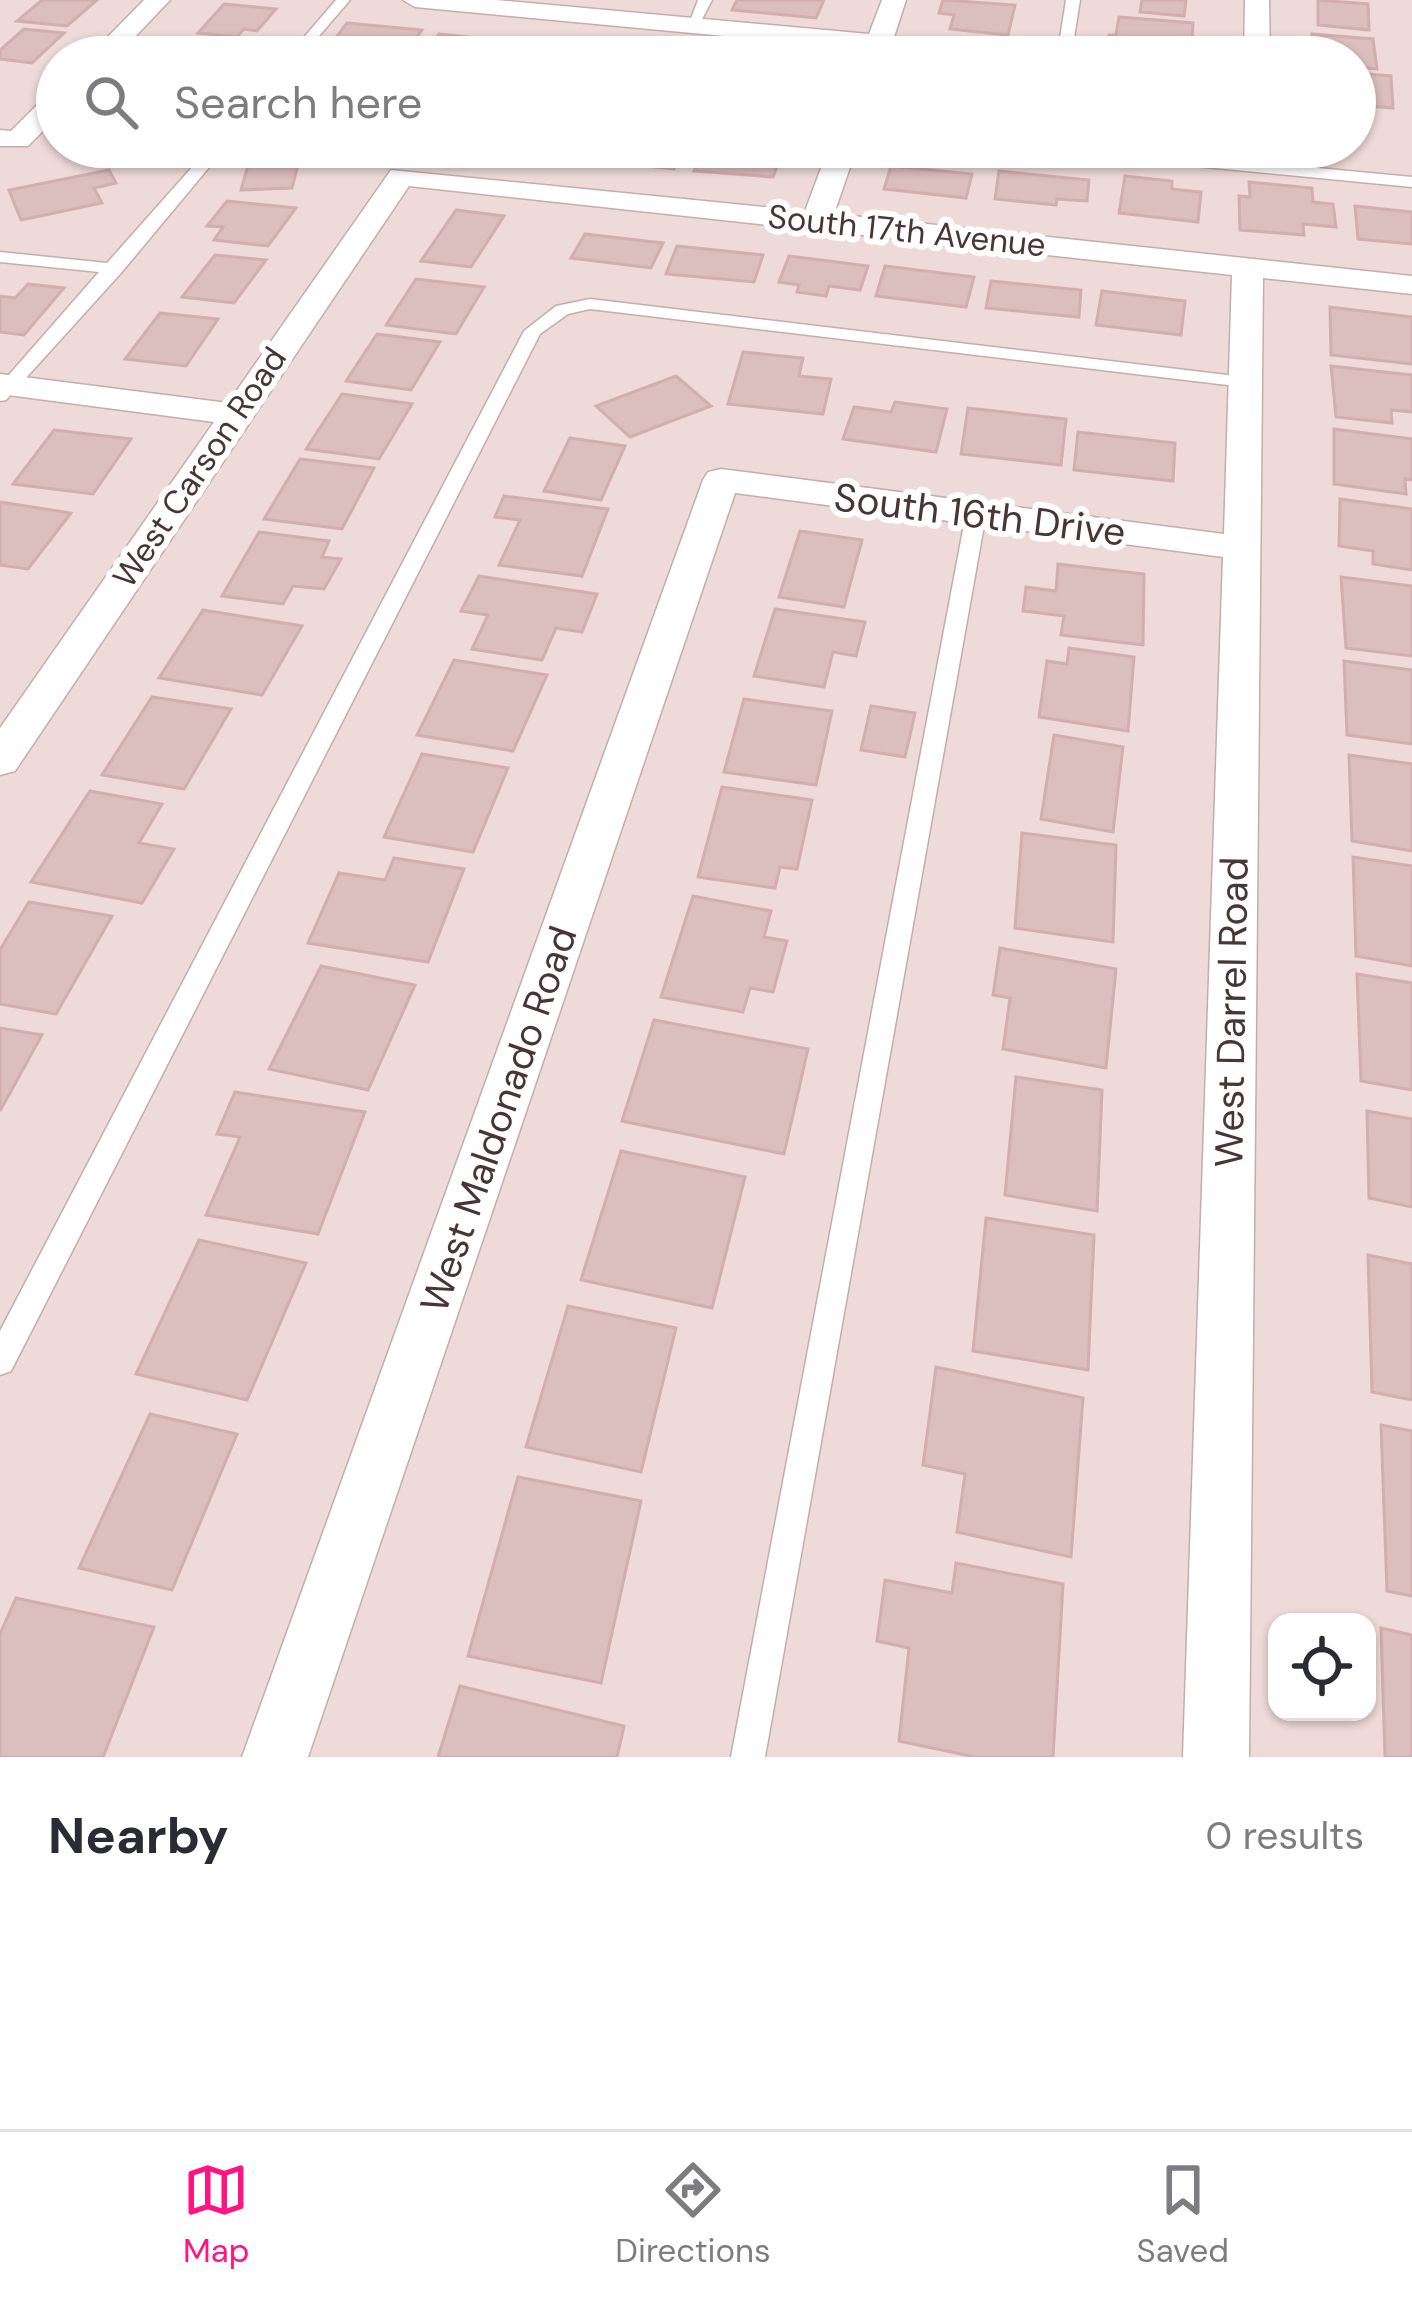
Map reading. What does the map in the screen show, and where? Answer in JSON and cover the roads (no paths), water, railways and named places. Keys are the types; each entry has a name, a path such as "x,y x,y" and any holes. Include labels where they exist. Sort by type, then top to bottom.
{"street":[{"path":"122,36 158,0"},
{"path":"415,0 518,4 769,36"},
{"path":"882,36 894,0"},
{"path":"1257,0 1257,36"},
{"path":"9,139 36,118"},
{"path":"817,219 835,168"},
{"name":"South 17th Avenue","path":"401,176 1412,285"},
{"name":"West Carson Road","path":"0,760 401,176"},
{"name":"West Darrel Road","path":"1216,1757 1248,268"},
{"path":"3,389 235,414"},
{"name":"South 16th Drive","path":"721,480 1240,548"},
{"name":"West Maldonado Road","path":"275,1757 721,480"}],"lane":[{"path":"312,36 343,0"},
{"path":"692,26 705,0"},
{"path":"1067,36 1073,0"},
{"path":"3,389 115,269 200,168"},
{"path":"1267,168 1412,182"},
{"path":"0,257 115,269"},
{"path":"0,1361 533,331 562,310 590,304 1244,382"},
{"path":"748,1757 976,514"}]}
